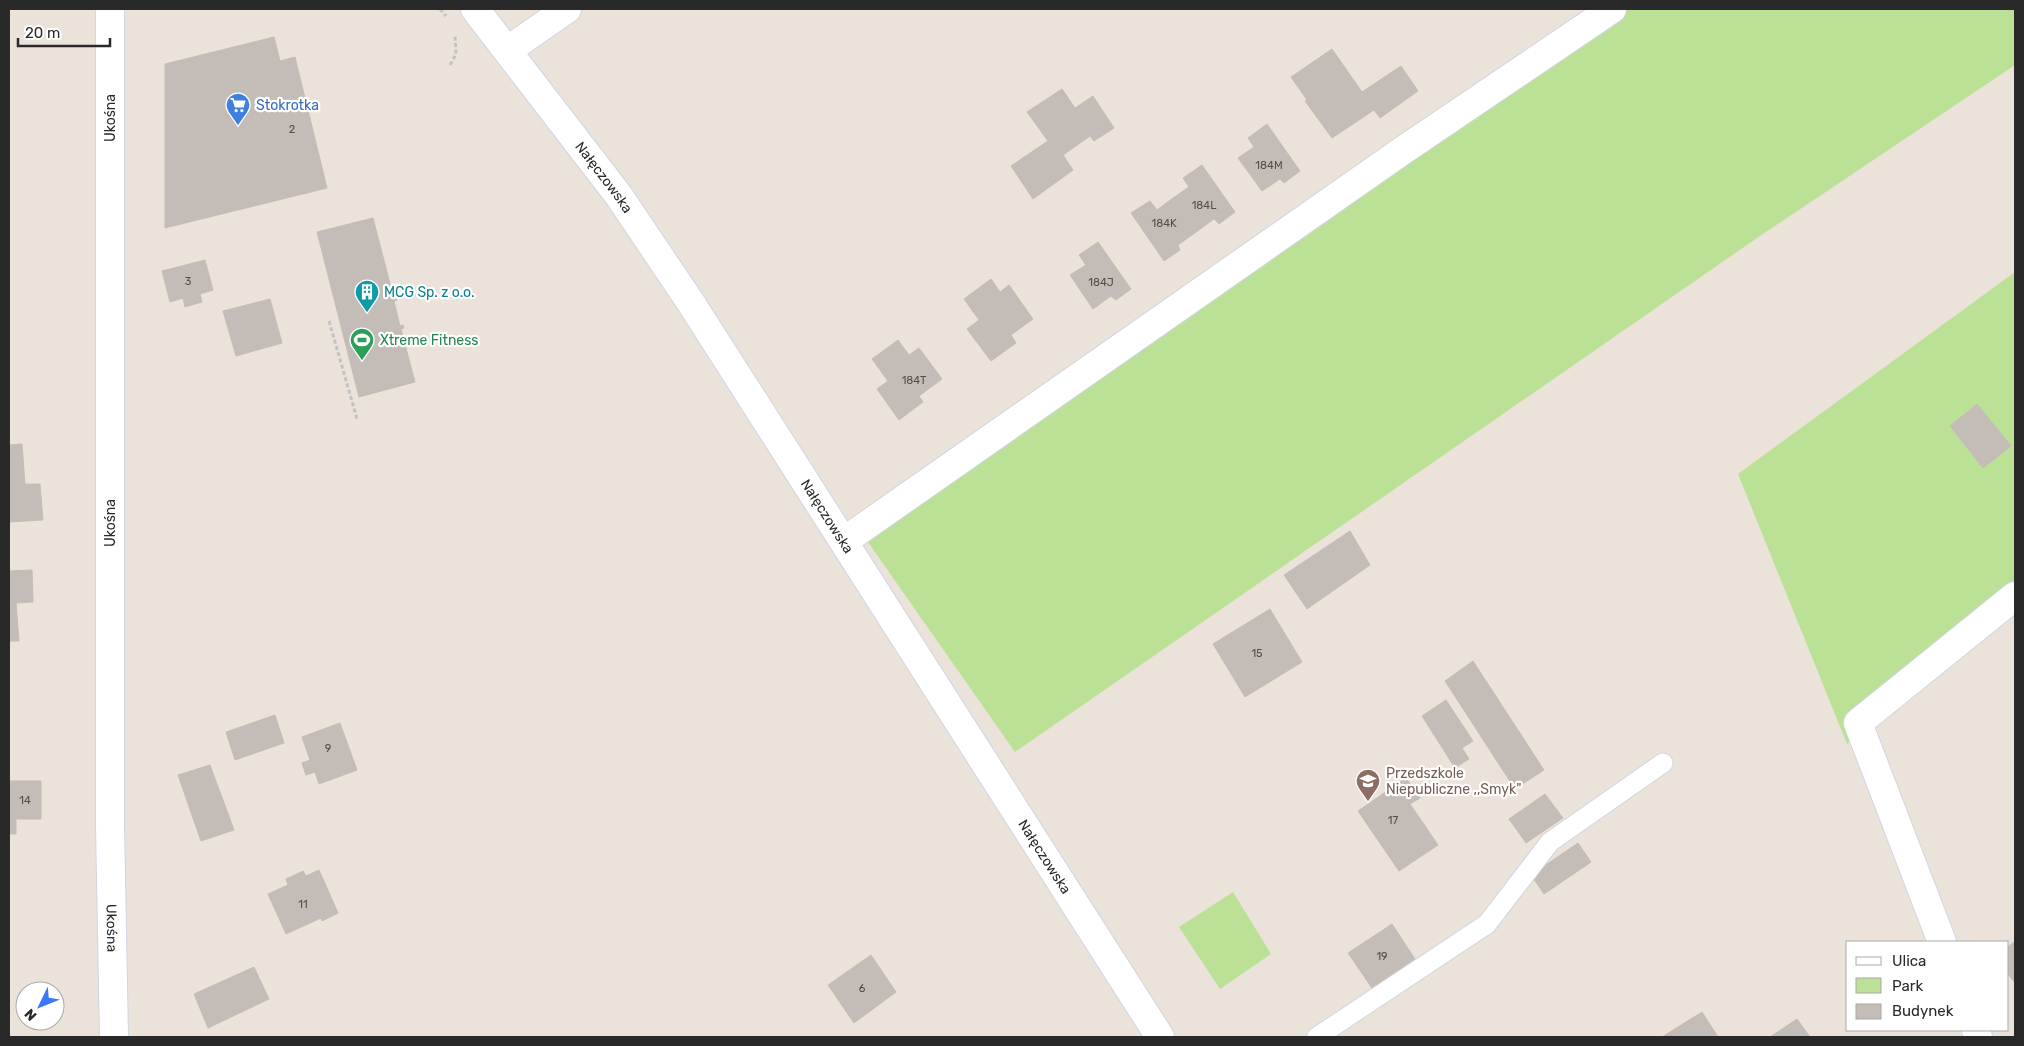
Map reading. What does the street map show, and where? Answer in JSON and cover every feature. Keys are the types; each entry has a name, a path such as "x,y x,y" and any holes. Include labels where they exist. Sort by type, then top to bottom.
{"street":[{"name":"Ukośna","path":"110,9 110,825 114,1037"},
{"name":"Nałęczowska","path":"475,9 619,196 844,541 1160,1037"},
{"path":"508,50 567,9"},
{"path":"844,541 1402,151 1612,9"},
{"path":"1942,941 1858,724 2015,596"}],"lane":[{"path":"1316,1037 1368,1005 1487,924 1550,842 1663,763"}],"path":[{"path":"440,9 448,17"},
{"path":"450,65 456,54 455,32"},
{"path":"329,321 357,419"}],"green space":[{"path":"1611,9 2015,9 2015,65 1757,238 1015,752 863,535"},
{"path":"2015,272 2015,608 1847,744 1738,474"},
{"path":"1233,892 1271,954 1220,989 1179,927"}],"building":[{"name":"Stokrotka","path":"274,37 280,61 295,57 327,188 165,228 165,64"},
{"path":"1332,49 1362,92 1401,66 1418,91 1380,118 1374,110 1332,138 1305,101 1307,100 1291,77"},
{"path":"1062,89 1075,108 1093,96 1114,128 1094,141 1090,136 1063,155 1073,170 1033,199 1011,166 1048,141 1027,112"},
{"path":"1267,124 1300,171 1284,183 1280,179 1262,191 1238,158 1254,147 1248,138"},
{"path":"1202,165 1235,212 1219,224 1214,219 1196,232 1173,198 1189,187 1183,178"},
{"path":"1173,198 1196,232 1178,245 1180,250 1164,261 1131,213 1150,201 1157,210"},
{"name":"MCG Sp. z o.o.","path":"373,218 394,299 396,298 397,300 394,301 400,326 403,325 404,328 401,329 415,382 359,397 317,232"},
{"path":"1098,242 1131,289 1116,300 1111,296 1093,309 1070,275 1086,265 1079,255"},
{"path":"205,260 213,290 200,294 202,302 185,307 183,298 170,302 162,271"},
{"path":"991,279 1000,292 1009,285 1033,319 1011,335 1016,343 991,361 967,329 979,320 964,299"},
{"path":"270,299 282,343 236,356 223,311"},
{"path":"898,340 909,355 919,348 942,379 919,396 923,402 899,420 877,389 888,381 872,359"},
{"path":"1977,404 2011,446 1983,468 1950,426"},
{"path":"22,444 25,484 40,484 43,520 9,522 9,445"},
{"path":"1350,531 1370,565 1307,609 1284,575"},
{"path":"32,570 33,602 16,603 19,641 9,641 9,571"},
{"path":"1270,609 1302,662 1245,697 1213,644"},
{"path":"1473,661 1544,770 1515,789 1445,681"},
{"path":"1446,700 1473,741 1462,748 1469,759 1455,768 1422,716"},
{"path":"275,715 284,743 235,760 226,732"},
{"path":"340,723 357,770 319,784 315,772 306,775 302,763 310,760 302,737"},
{"path":"210,765 234,830 201,841 178,775"},
{"path":"1406,778 1420,798 1410,804 1438,845 1399,871 1358,811"},
{"path":"9,781 41,781 41,819 16,819 16,834 9,834"},
{"path":"1545,794 1563,818 1526,843 1509,819"},
{"path":"1578,843 1591,862 1544,894 1531,875"},
{"path":"319,870 338,913 322,921 321,918 286,934 268,894 288,885 286,879 303,871 306,876"},
{"path":"1392,924 1415,959 1372,988 1348,953"},
{"path":"2015,941 2015,983 2009,975 2009,946"},
{"path":"871,955 896,992 854,1023 828,985"},
{"path":"254,967 269,999 208,1028 194,994"},
{"path":"1702,1012 1718,1037 1662,1037"},
{"path":"1797,1019 1810,1037 1770,1037"}],"place":[{"name":"Stokrotka","path":"238,126"},
{"name":"MCG Sp. z o.o.","path":"367,313"},
{"name":"Xtreme Fitness","path":"362,361"},
{"name":"Przedszkole Niepubliczne ,,Smyk\"","path":"1368,802"}]}
